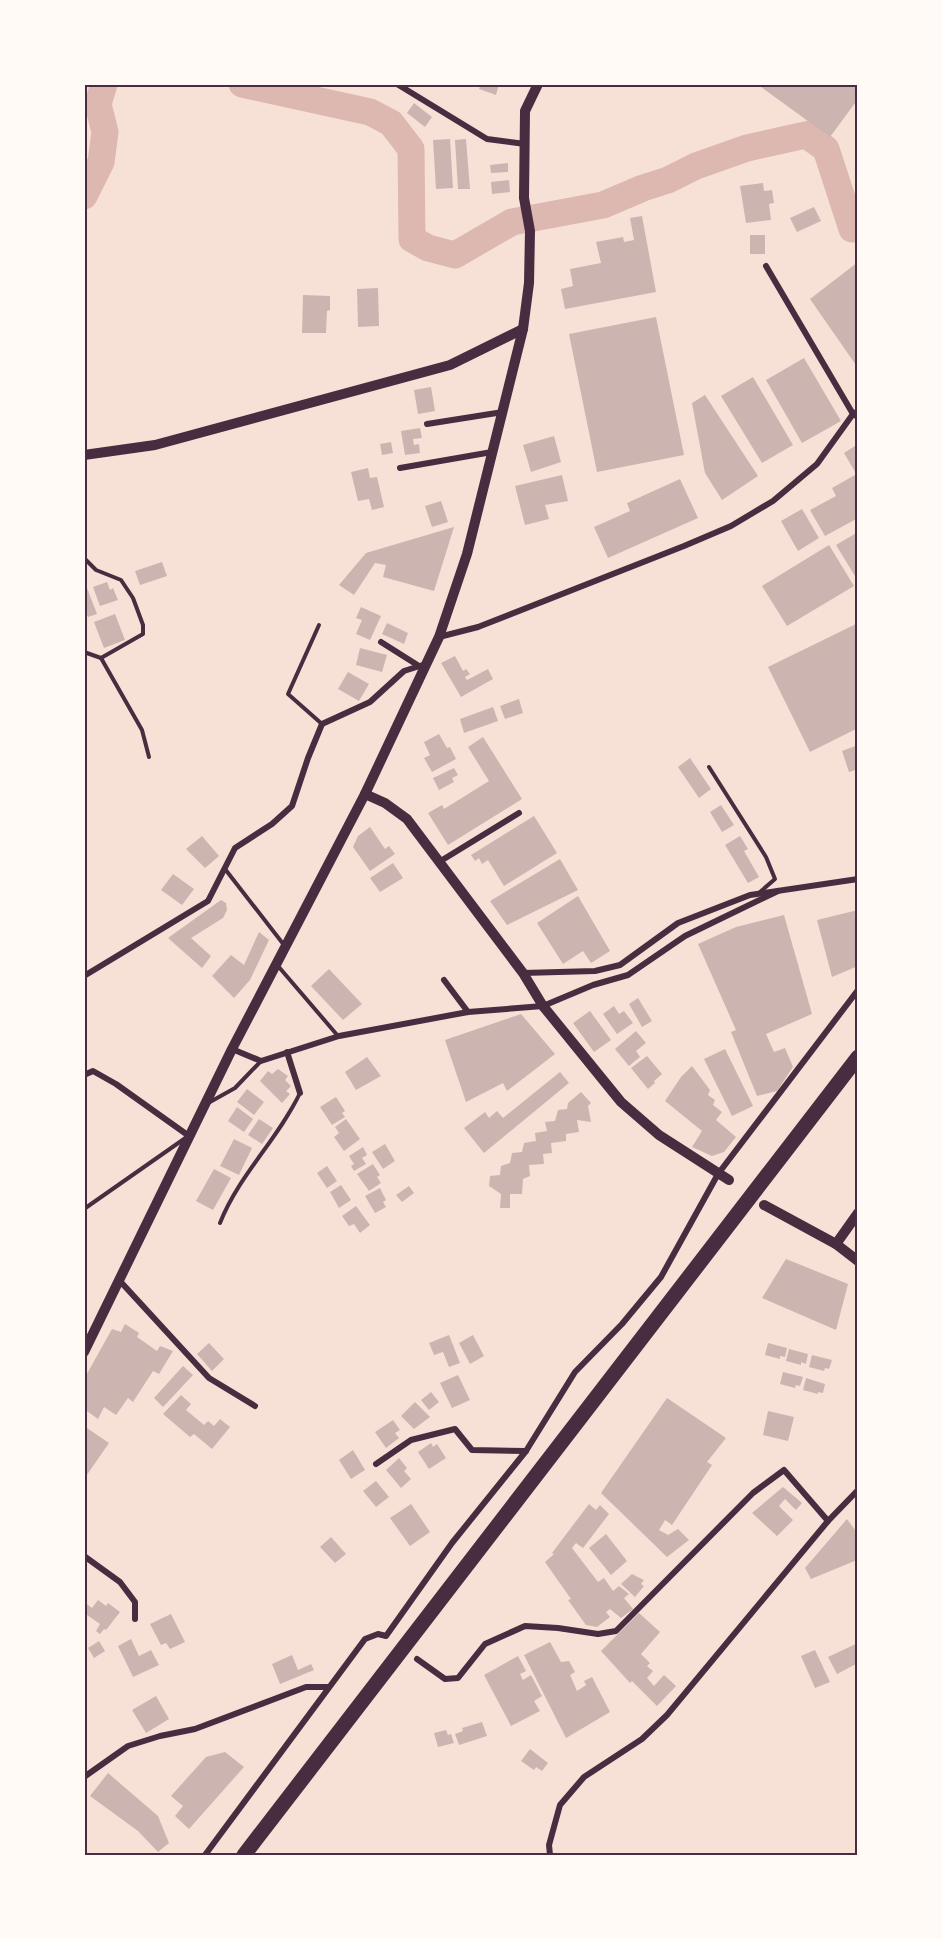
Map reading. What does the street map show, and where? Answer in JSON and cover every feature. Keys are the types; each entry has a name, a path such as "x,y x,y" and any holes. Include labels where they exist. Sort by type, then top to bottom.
{"highway":[{"path":"244,1855 858,1057"}],"street":[{"path":"397,84 487,140 525,144"},
{"path":"84,1352 232,1048 365,794 423,665 439,637 467,554 523,329 529,283 530,231 524,198 525,111 538,84"},
{"path":"439,637 478,627 730,526 773,501 817,464 856,414 766,266"},
{"path":"84,455 155,445 450,365 523,329"},
{"path":"427,424 502,412"},
{"path":"400,468 492,452"},
{"path":"381,642 423,665"},
{"path":"84,976 208,901 235,848 272,824 292,806 322,724 370,702 404,671 423,665"},
{"path":"365,794 385,803 406,819 522,973 543,1006 621,1102 659,1135 729,1180"},
{"path":"439,862 519,813"},
{"path":"522,973 595,972 620,965 678,923 757,894 858,879"},
{"path":"232,1048 261,1061 339,1036 468,1012 543,1006 593,985 628,975 685,936 778,891"},
{"path":"444,981 468,1012"},
{"path":"205,1855 365,1639 378,1634 386,1636 452,1543 526,1451 575,1372 622,1324 662,1277 718,1174 858,990"},
{"path":"287,1052 300,1093"},
{"path":"84,1075 93,1071 116,1084 189,1136"},
{"path":"764,1205 836,1244 858,1261"},
{"path":"836,1244 858,1213"},
{"path":"119,1280 209,1378 255,1406"},
{"path":"376,1464 411,1440 455,1429 472,1450 526,1451"},
{"path":"417,1659 445,1679 458,1678 485,1644 525,1626 598,1634 616,1630 753,1493 784,1470 828,1521"},
{"path":"549,1855 549,1845 560,1805 584,1777 642,1739 667,1715 828,1521 858,1490"},
{"path":"84,1556 120,1582 135,1602 135,1619"},
{"path":"84,1778 128,1746 160,1736 195,1729 306,1687 328,1687"}],"lane":[{"path":"84,558 96,570 121,580 133,598 143,625 143,633 101,658"},
{"path":"318,625 288,694 322,724"},
{"path":"84,652 101,658 142,730 149,758"},
{"path":"710,767 771,868 775,879 757,894"},
{"path":"225,869 286,948"},
{"path":"277,965 339,1036"},
{"path":"204,1105 235,1088 261,1061"},
{"path":"220,1223 229,1201 290,1114 300,1093"},
{"path":"84,1209 189,1136"}],"building":[{"path":"481,84 499,84 496,95 479,89"},
{"path":"757,84 858,84 858,99 830,137"},
{"path":"414,103 432,117 425,127 407,113"},
{"path":"450,139 453,188 436,189 433,140"},
{"path":"466,139 470,189 458,189 455,140"},
{"path":"508,163 508,172 491,173 490,165"},
{"path":"509,180 510,192 492,194 491,182"},
{"path":"763,183 764,191 772,190 774,203 769,204 771,220 746,223 740,186"},
{"path":"814,207 821,221 797,232 790,218"},
{"path":"642,216 656,292 565,309 561,289 573,286 570,269 601,263 596,242 623,237 624,242 634,240 630,218"},
{"path":"750,235 765,235 765,254 750,254"},
{"path":"858,262 858,368 810,299"},
{"path":"378,288 379,326 358,327 357,289"},
{"path":"303,295 330,296 326,333 302,333"},
{"path":"656,317 684,455 597,472 569,334"},
{"path":"804,358 841,421 802,443 766,380"},
{"path":"753,377 793,445 762,463 721,396"},
{"path":"431,387 435,411 418,414 414,390"},
{"path":"705,395 758,476 722,500 705,473 692,403"},
{"path":"420,428 422,438 413,439 414,445 419,444 420,453 405,455 401,431"},
{"path":"554,436 561,462 531,472 523,445"},
{"path":"391,442 393,453 382,455 380,444"},
{"path":"858,444 858,477 844,453"},
{"path":"368,468 370,478 377,477 384,507 372,510 369,499 358,501 351,472"},
{"path":"562,475 568,501 545,505 549,519 525,525 515,486"},
{"path":"855,475 858,481 858,518 825,536 810,510 836,496 832,488"},
{"path":"680,479 698,518 608,558 594,527 630,511 627,503"},
{"path":"441,501 448,522 432,527 425,506"},
{"path":"802,509 819,538 798,551 781,521"},
{"path":"454,527 434,591 383,577 386,565 375,563 354,595 339,585 366,553"},
{"path":"858,532 858,581 836,545"},
{"path":"829,545 854,586 787,626 762,586"},
{"path":"162,562 167,576 140,585 135,571"},
{"path":"107,582 110,590 113,588 118,600 100,606 93,587"},
{"path":"87,588 97,614 88,617 84,608 84,589"},
{"path":"361,607 381,616 370,640 356,634 362,620 356,618"},
{"path":"115,614 125,640 104,648 94,622"},
{"path":"387,623 408,633 404,644 382,634"},
{"path":"858,623 858,728 810,752 768,667"},
{"path":"360,648 387,655 382,672 356,665"},
{"path":"455,656 463,671 466,669 470,674 465,677 467,680 488,669 493,679 461,697 441,663"},
{"path":"348,672 369,684 359,701 338,689"},
{"path":"519,699 523,713 505,719 500,706"},
{"path":"493,707 498,721 464,733 460,719"},
{"path":"439,734 456,759 432,772 424,758 430,755 424,742"},
{"path":"483,737 522,799 448,845 428,813 442,805 444,809 489,781 468,747"},
{"path":"858,745 858,769 849,772 842,751"},
{"path":"690,758 711,789 699,798 678,767"},
{"path":"454,768 458,775 452,778 454,782 439,790 433,778"},
{"path":"721,805 734,825 722,832 710,812"},
{"path":"534,816 557,853 504,886 488,860 482,864 479,858 475,861 471,855"},
{"path":"370,827 385,849 389,846 395,854 370,871 353,847 358,836"},
{"path":"202,836 219,856 205,868 186,849"},
{"path":"740,836 748,849 744,851 759,877 748,883 725,845"},
{"path":"560,859 578,890 507,925 490,901"},
{"path":"393,863 403,878 380,892 370,878"},
{"path":"173,874 194,889 182,905 161,890"},
{"path":"578,896 610,951 591,963 583,951 563,964 537,923"},
{"path":"221,900 226,903 227,910 223,918 191,938 211,956 202,968 168,938"},
{"path":"858,910 858,966 832,977 817,920"},
{"path":"784,915 812,1014 766,1034 774,1052 785,1048 793,1067 777,1091 757,1096 731,1032 736,1030 698,944 736,927"},
{"path":"259,932 269,940 250,980 234,998 212,976 231,955 244,965"},
{"path":"329,969 362,1004 343,1020 311,986"},
{"path":"638,998 652,1021 642,1027 629,1004"},
{"path":"614,1006 619,1014 624,1011 633,1023 617,1034 603,1014"},
{"path":"590,1011 611,1040 594,1052 573,1023"},
{"path":"521,1014 555,1054 507,1091 503,1083 466,1102 445,1040"},
{"path":"636,1031 646,1043 636,1051 640,1057 629,1066 615,1049"},
{"path":"725,1049 753,1106 732,1116 704,1059"},
{"path":"647,1056 662,1074 648,1089 631,1068"},
{"path":"367,1057 381,1076 356,1090 345,1072"},
{"path":"692,1066 710,1090 708,1095 715,1100 713,1105 722,1112 716,1120 736,1137 724,1152 712,1156 692,1147 702,1131 665,1101 681,1077"},
{"path":"278,1069 288,1076 285,1080 291,1086 286,1091 290,1094 282,1103 260,1081 268,1071 272,1074"},
{"path":"560,1072 569,1083 484,1153 464,1128 485,1112 489,1118 497,1111 503,1118"},
{"path":"247,1089 264,1102 254,1115 237,1102"},
{"path":"581,1092 591,1103 588,1106 591,1122 577,1120 579,1132 566,1134 566,1141 551,1143 552,1153 543,1154 544,1164 529,1165 530,1176 523,1179 522,1194 510,1194 510,1208 500,1208 501,1194 489,1186 490,1176 500,1175 501,1166 510,1163 512,1153 522,1152 524,1143 536,1141 535,1133 547,1131 545,1122 555,1121 558,1110 567,1109 568,1103"},
{"path":"336,1097 345,1111 342,1113 345,1117 332,1125 320,1107"},
{"path":"237,1107 253,1119 244,1132 228,1121"},
{"path":"259,1119 273,1128 262,1144 248,1135"},
{"path":"346,1119 360,1139 344,1151 334,1137 339,1133 335,1127"},
{"path":"234,1139 252,1148 239,1175 220,1166"},
{"path":"385,1144 395,1161 383,1169 372,1152"},
{"path":"363,1147 367,1155 362,1158 366,1164 354,1171 351,1166 354,1164 349,1156"},
{"path":"373,1164 380,1175 377,1177 381,1183 369,1191 357,1174"},
{"path":"327,1166 337,1181 327,1188 317,1173"},
{"path":"214,1169 231,1178 213,1210 196,1201"},
{"path":"341,1185 351,1200 339,1208 330,1192"},
{"path":"409,1186 414,1193 402,1202 396,1195"},
{"path":"380,1188 386,1200 383,1202 386,1207 375,1213 365,1196"},
{"path":"356,1206 370,1225 360,1233 354,1224 349,1226 342,1216"},
{"path":"786,1259 848,1284 836,1330 762,1298"},
{"path":"125,1324 139,1333 137,1337 157,1351 160,1346 173,1351 159,1374 153,1371 133,1402 128,1398 116,1415 104,1407 98,1419 84,1409 84,1379 112,1329 121,1332"},
{"path":"449,1335 460,1363 449,1367 443,1352 434,1355 429,1343"},
{"path":"473,1335 484,1356 470,1364 459,1343"},
{"path":"209,1343 224,1359 212,1371 197,1354"},
{"path":"768,1343 787,1348 785,1357 780,1356 780,1359 765,1355"},
{"path":"789,1349 808,1354 806,1364 786,1361"},
{"path":"812,1355 832,1360 829,1369 825,1368 824,1371 809,1367"},
{"path":"183,1366 193,1375 163,1407 154,1398"},
{"path":"783,1372 803,1377 800,1386 796,1385 795,1388 780,1384"},
{"path":"458,1375 470,1400 452,1408 440,1383"},
{"path":"806,1378 825,1384 823,1393 803,1390"},
{"path":"431,1392 439,1402 429,1410 421,1400"},
{"path":"181,1395 191,1404 186,1410 204,1425 208,1421 214,1426 220,1419 230,1427 212,1449 194,1434 190,1437 163,1414"},
{"path":"667,1398 726,1438 707,1462 712,1465 672,1525 665,1520 659,1530 668,1535 678,1529 689,1540 667,1557 601,1493"},
{"path":"415,1402 430,1417 414,1429 401,1416"},
{"path":"768,1411 794,1417 788,1441 763,1435"},
{"path":"393,1420 400,1430 395,1433 399,1438 386,1448 375,1432"},
{"path":"84,1426 109,1443 84,1479"},
{"path":"431,1443 433,1447 437,1444 446,1458 429,1469 418,1452"},
{"path":"353,1450 365,1470 351,1479 339,1460"},
{"path":"399,1458 407,1468 404,1471 411,1479 401,1488 386,1470"},
{"path":"376,1481 389,1497 376,1507 363,1491"},
{"path":"783,1487 802,1503 796,1510 785,1499 779,1506 793,1520 777,1536 752,1513"},
{"path":"411,1504 430,1532 410,1546 390,1518"},
{"path":"589,1504 596,1510 600,1505 609,1514 583,1548 576,1543 572,1548 598,1582 604,1578 613,1591 619,1586 629,1594 624,1598 633,1609 621,1618 610,1609 606,1612 610,1617 597,1627 586,1625 545,1562 554,1554 552,1553"},
{"path":"847,1519 858,1534 858,1555 855,1556 857,1560 811,1579 805,1568"},
{"path":"606,1534 627,1561 611,1575 589,1548"},
{"path":"331,1537 346,1554 335,1563 320,1547"},
{"path":"632,1574 644,1580 641,1584 644,1586 635,1597 621,1584"},
{"path":"98,1600 106,1606 108,1603 120,1612 100,1634 96,1631 100,1624 87,1615 84,1617 84,1602 92,1608"},
{"path":"639,1613 660,1632 641,1654 650,1663 647,1666 653,1671 647,1678 654,1686 664,1675 676,1686 657,1706 632,1681 630,1683 601,1651"},
{"path":"171,1614 185,1642 170,1649 166,1643 161,1645 150,1624"},
{"path":"131,1639 139,1656 151,1650 159,1665 133,1677 118,1646"},
{"path":"99,1641 105,1651 94,1658 88,1648"},
{"path":"550,1642 561,1662 569,1661 575,1672 570,1675 577,1691 586,1685 584,1681 592,1677 610,1712 566,1738 524,1655"},
{"path":"858,1643 858,1663 837,1674 828,1657"},
{"path":"815,1650 830,1682 815,1688 801,1656"},
{"path":"292,1655 298,1670 311,1664 314,1670 280,1684 272,1664"},
{"path":"518,1656 526,1671 520,1674 523,1680 531,1675 542,1696 534,1701 540,1711 511,1726 484,1675"},
{"path":"156,1696 169,1719 146,1733 132,1710"},
{"path":"482,1722 487,1736 459,1745 455,1734 463,1731 462,1728"},
{"path":"446,1730 448,1735 451,1734 454,1743 438,1747 434,1733"},
{"path":"530,1749 548,1763 542,1771 536,1767 534,1770 521,1761"},
{"path":"225,1752 244,1767 189,1829 175,1816 183,1806 171,1796 206,1757"},
{"path":"108,1773 158,1816 169,1843 158,1852 138,1831 90,1796"}],"waterway":[{"path":"84,196 101,162 105,132 98,104 104,84"},
{"path":"242,84 370,112 391,123 411,149 412,239 428,248 455,255 512,222 603,205 668,180 696,166 747,148 810,134 809,137 826,149 852,229 858,228"},
{"path":"84,103 98,104"}]}
